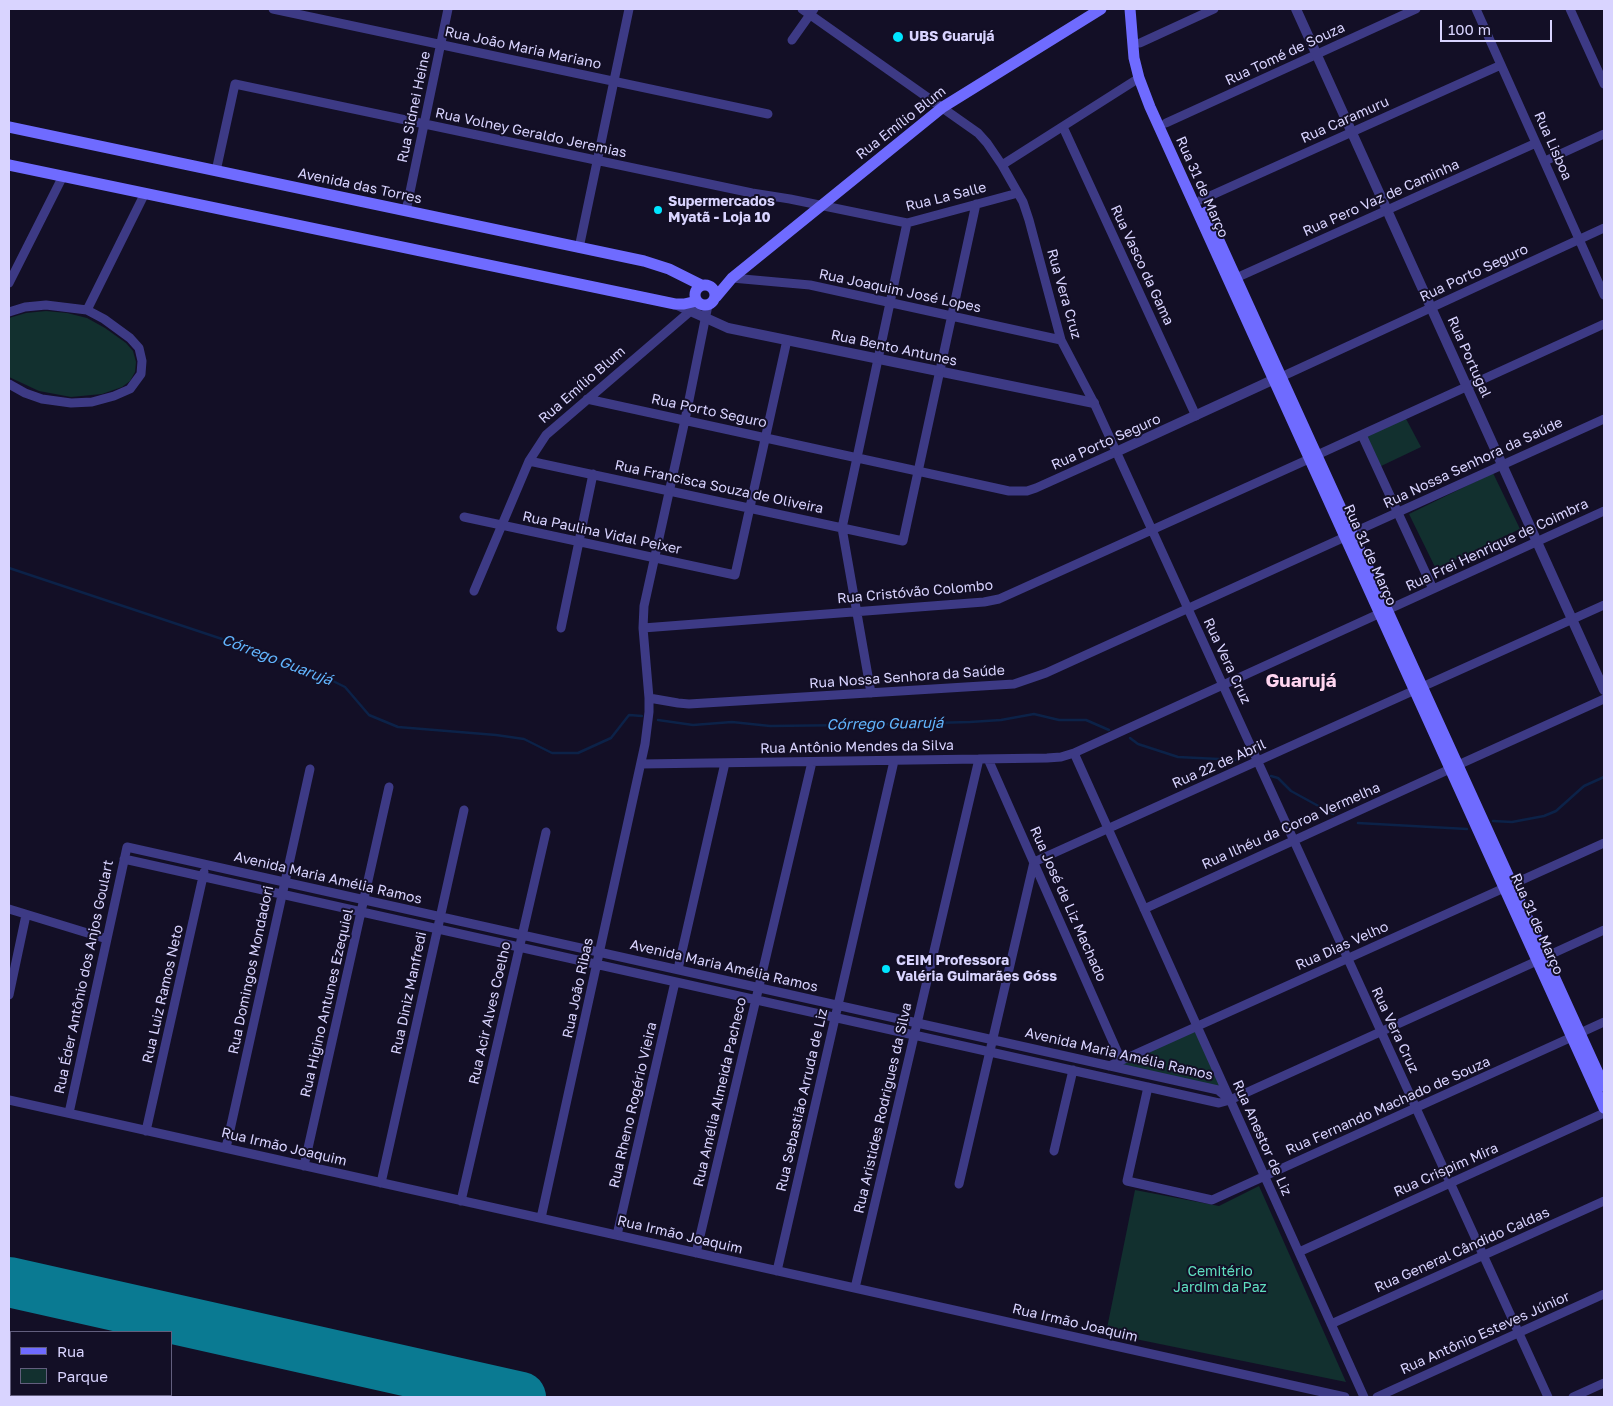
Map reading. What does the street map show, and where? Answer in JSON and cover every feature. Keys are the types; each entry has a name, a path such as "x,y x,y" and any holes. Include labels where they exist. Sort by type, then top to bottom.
{"main road":[{"name":"Rua Emílio Blum","path":"705,296 732,278 943,107 1101,9"},
{"name":"Rua 31 de Março","path":"1130,9 1134,58 1139,78 1159,127 1277,378 1576,1035 1604,1108"},
{"name":"Rua 31 de Março","path":"1138,9 1140,43 1146,73 1166,123 1236,278 1277,378"},
{"name":"Avenida das Torres","path":"9,127 657,264 705,296"},
{"path":"9,165 675,304 705,296"},
{"name":"Rua 31 de Março","path":"1576,1035 1604,1086"}],"street":[{"name":"Rua João Maria Mariano","path":"273,9 768,114"},
{"name":"Rua Sidnei Heine","path":"406,211 448,9"},
{"path":"579,248 629,9"},
{"name":"Rua Vera Cruz","path":"802,9 812,12 978,133 1002,165 1018,193 1029,220 1061,340 1094,403 1548,1397"},
{"path":"1140,43 1214,9"},
{"name":"Rua Portugal","path":"1296,9 1604,690"},
{"name":"Rua Tomé de Souza","path":"1166,123 1416,9"},
{"name":"Rua Lisboa","path":"1476,9 1604,295"},
{"path":"1570,9 1604,84"},
{"path":"792,40 812,12"},
{"name":"Rua Caramuru","path":"1200,200 1501,65"},
{"path":"1002,165 1139,78"},
{"name":"Rua Volney Geraldo Jeremias","path":"216,171 234,84 752,193 821,205"},
{"name":"Rua Vasco da Gama","path":"1063,126 1196,416"},
{"path":"1545,162 1604,134"},
{"name":"Rua Pero Vaz de Caminha","path":"1236,278 1536,143"},
{"path":"9,283 63,176"},
{"name":"Rua La Salle","path":"821,205 907,222 1018,193"},
{"path":"86,310 144,194"},
{"path":"918,471 976,204"},
{"path":"871,693 842,528 907,222"},
{"name":"Rua Porto Seguro","path":"587,398 1009,491 1027,491 1196,416 1604,228"},
{"name":"Rua Joaquim José Lopes","path":"732,278 810,285 1061,340"},
{"name":"Rua Emílio Blum","path":"474,591 529,461 546,435 587,398 690,312 705,296"},
{"name":"Rua João Ribas","path":"541,1218 648,726 650,698 643,628 644,606 685,420 705,318 705,296"},
{"path":"675,304 690,312"},
{"path":"9,312 25,307 46,305 86,310 120,329 139,348 142,368 141,374 134,385 124,392 92,402 70,403 42,398 25,393 9,384"},
{"name":"Rua Bento Antunes","path":"690,312 728,328 1094,403"},
{"name":"Rua Cristóvão Colombo","path":"643,628 984,602 999,599 1604,324"},
{"path":"750,508 787,340"},
{"name":"Rua Nossa Senhora da Saúde","path":"650,698 689,704 1014,684 1046,673 1604,418"},
{"path":"1362,435 1434,589"},
{"name":"Rua Francisca Souza de Oliveira","path":"529,461 903,541 918,471"},
{"path":"561,628 593,474"},
{"name":"Rua Paulina Vidal Peixer","path":"464,517 735,575 750,508"},
{"name":"Rua Frei Henrique de Coimbra","path":"1074,753 1604,511"},
{"name":"Rua 22 de Abril","path":"1034,862 1604,605"},
{"name":"Rua Ilhéu da Coroa Vermelha","path":"1144,909 1604,699"},
{"name":"Rua Antônio Mendes da Silva","path":"641,764 1046,758 1074,753"},
{"name":"Rua Anestor de Liz","path":"1074,753 1364,1397"},
{"name":"Rua José de Liz Machado","path":"983,759 1034,862 1121,1060"},
{"name":"Rua Aristides Rodrigues da Silva","path":"855,1288 914,1035 983,759"},
{"name":"Rua Sebastião Arruda de Liz","path":"777,1271 894,760"},
{"name":"Rua Amélia Almeida Pacheco","path":"696,1253 812,762"},
{"path":"678,969 725,763"},
{"name":"Rua Domingos Mondadori","path":"226,1148 310,769"},
{"name":"Rua Higino Antunes Ezequiel","path":"304,1166 389,787"},
{"name":"Rua Diniz Manfredi","path":"381,1183 464,810"},
{"name":"Rua Acir Alves Coelho","path":"461,1201 546,832"},
{"name":"Rua Dias Velho","path":"1091,1074 1604,843"},
{"name":"Avenida Maria Amélia Ramos","path":"127,847 1218,1090 1230,1100"},
{"name":"Rua Éder Antônio dos Anjos Goulart","path":"68,1113 127,847"},
{"name":"Avenida Maria Amélia Ramos","path":"124,859 1219,1103 1230,1100"},
{"path":"959,1184 1034,862"},
{"name":"Rua Luiz Ramos Neto","path":"146,1130 206,864"},
{"path":"9,909 107,940"},
{"path":"9,995 26,915"},
{"path":"1230,1100 1604,930"},
{"name":"Rua Rheno Rogério Vieira","path":"617,1235 675,982"},
{"name":"Rua Fernando Machado de Souza","path":"1148,1087 1127,1181 1212,1200 1604,1022"},
{"path":"1054,1151 1073,1070"},
{"name":"Rua Irmão Joaquim","path":"9,1100 1345,1397"},
{"name":"Rua Crispim Mira","path":"1299,1252 1604,1113"},
{"name":"Rua General Cândido Caldas","path":"1331,1324 1604,1201"},
{"name":"Rua Antônio Esteves Júnior","path":"1377,1397 1604,1294"},
{"path":"1573,1397 1604,1383"}],"green space":[{"path":"46,311 67,313 87,318 126,343 133,351 136,362 135,372 130,381 122,387 102,394 71,397 39,391 9,377 9,318 26,313"},
{"path":"1404,415 1421,447 1377,468 1362,435"},
{"path":"1493,473 1520,529 1436,569 1409,514"},
{"path":"1197,1026 1230,1100 1218,1090 1110,1066"},
{"name":"Cemitério Jardim da Paz","path":"1259,1186 1346,1382 1106,1333 1135,1190 1219,1206"}],"waterway":[{"name":"Córrego Guarujá","path":"9,568 234,643 247,651 273,660 311,670 345,687 369,715 398,727 524,739 552,753 578,753 611,738 629,715 642,716"},
{"name":"Córrego Guarujá","path":"658,720 693,725 732,722 770,726 854,725 970,722 1001,720 1034,714 1059,720 1086,720 1109,730"},
{"name":"Córrego Guarujá","path":"1130,738 1138,744 1178,757 1239,760"},
{"name":"Córrego Guarujá","path":"1271,776 1278,778 1291,791 1333,814"},
{"name":"Córrego Guarujá","path":"1493,821 1512,822 1544,816 1556,811 1584,786 1604,777"},
{"name":"Córrego Guarujá","path":"1358,823 1467,829"}],"taxiway":[{"path":"427,1376 443,1397"},
{"path":"455,1397 471,1386"}],"runway":[{"path":"9,1282 521,1397"}],"place":[{"name":"UBS Guarujá","path":"898,37"},
{"name":"Supermercados Myatã - Loja 10","path":"658,210"},
{"name":"CEIM Professora Valéria Guimarães Góss","path":"886,969"}],"district":[{"name":"Guarujá","path":"1301,681"}]}
